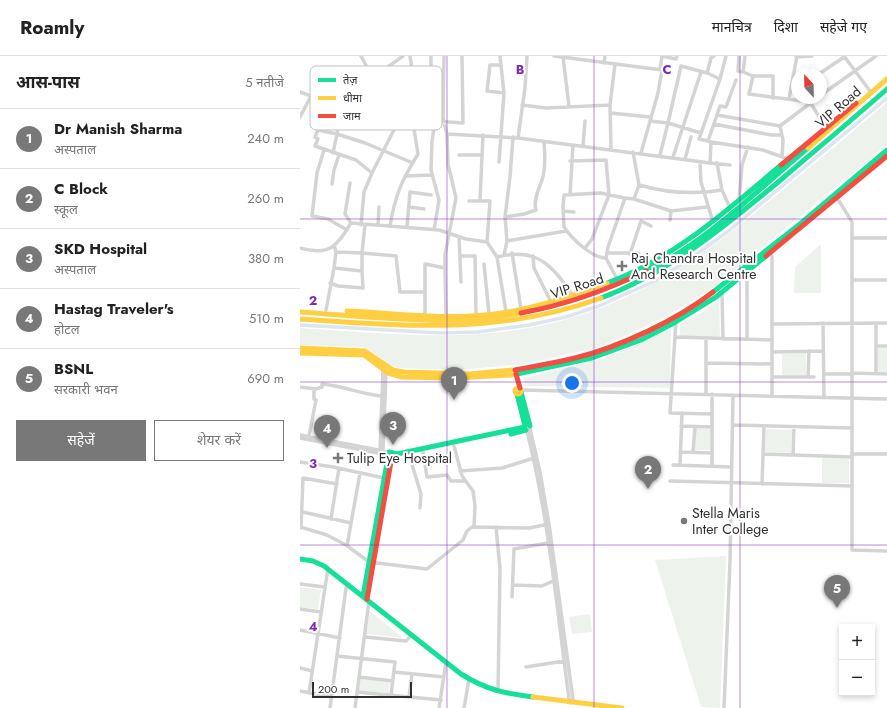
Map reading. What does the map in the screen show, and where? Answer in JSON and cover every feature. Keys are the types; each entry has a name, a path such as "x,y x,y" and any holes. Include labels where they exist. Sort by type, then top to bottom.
{"street":[{"path":"361,56 366,66"},
{"path":"390,66 404,56"},
{"path":"410,56 412,66"},
{"path":"444,56 444,121 447,134 448,164 456,198 445,255 446,316"},
{"path":"444,121 463,123 462,56"},
{"path":"499,162 504,93 500,56"},
{"path":"518,138 525,88 527,56"},
{"path":"554,56 576,57 604,63 660,70"},
{"path":"604,63 605,56"},
{"path":"641,153 658,93 662,70 660,70 662,56 676,57 681,66 660,155"},
{"path":"707,73 711,58 714,56"},
{"path":"726,56 720,79 699,139 748,148 788,159"},
{"path":"739,56 738,71 753,76 773,76 773,98"},
{"path":"743,72 745,56"},
{"path":"753,76 749,94 789,99 796,56 812,56"},
{"path":"827,69 844,56 870,91"},
{"path":"827,91 876,56"},
{"path":"563,57 569,106"},
{"path":"500,64 490,65 487,91 504,93"},
{"path":"611,149 610,105 615,64"},
{"path":"681,66 707,73 720,79"},
{"path":"673,157 701,72"},
{"name":"VIP Road","path":"300,309 446,316 488,314 521,309 573,296 617,279 651,264 677,248 713,222 887,78"},
{"name":"VIP Road","path":"300,312 447,320 484,318 558,306 627,281 664,262 700,238 831,129 887,78"},
{"path":"710,163 710,142 714,124 720,106 726,107 736,80"},
{"name":"VIP Road","path":"300,319 415,326 453,326 495,323 540,316 579,306 611,294 669,265 726,225 887,89"},
{"path":"300,92 310,96 300,117"},
{"path":"780,126 805,104"},
{"path":"812,104 826,128"},
{"path":"522,105 546,108 610,105"},
{"path":"610,113 650,119 701,133"},
{"path":"717,115 780,126"},
{"path":"583,146 585,121"},
{"path":"714,124 771,135 782,134"},
{"path":"780,126 782,134 782,157"},
{"path":"372,173 356,160 315,146 318,139 315,137 318,130 338,134 383,150 413,163"},
{"path":"333,152 338,130"},
{"path":"330,283 338,286 363,288 362,253 364,192 394,130"},
{"path":"390,226 394,201 405,176 418,154 414,130"},
{"path":"434,130 430,159 432,175 439,200 434,230"},
{"path":"447,134 513,137 660,155 700,162 730,164"},
{"path":"480,200 483,135"},
{"path":"504,255 507,241 505,217 513,137"},
{"path":"685,159 691,137"},
{"path":"505,217 524,214 536,210 535,205 542,181 545,162 544,142"},
{"path":"570,195 570,162 572,145"},
{"path":"738,200 742,165 748,148"},
{"path":"324,150 318,173 312,216 328,219 347,230"},
{"path":"300,348 365,351 393,376 447,379 485,378 592,358 618,349 676,321 722,293 836,196 887,150"},
{"path":"633,152 639,185 634,199"},
{"path":"332,184 334,170 339,155"},
{"path":"459,155 481,155"},
{"path":"514,373 576,358 607,348 658,326 699,303 887,156"},
{"path":"570,162 606,160 609,195 592,239 585,248"},
{"path":"700,162 699,172 707,207 713,222"},
{"path":"717,163 722,190 730,208"},
{"path":"405,176 432,175"},
{"path":"350,183 345,214 351,223 434,230 459,238 488,242"},
{"path":"639,185 663,192 704,193 722,190"},
{"path":"407,227 410,192 431,195"},
{"path":"606,258 598,258 566,231 563,224 564,196 600,193 634,199 671,211 707,207"},
{"path":"836,196 852,222 852,550 887,551"},
{"path":"617,279 606,258 624,198"},
{"path":"469,201 490,201 488,242 497,257 506,312"},
{"path":"378,225 379,207"},
{"path":"409,207 424,209"},
{"path":"563,211 574,212"},
{"path":"670,220 671,211"},
{"path":"630,254 641,221 651,226"},
{"path":"300,248 324,251 339,243 351,223"},
{"path":"507,241 566,231"},
{"path":"459,238 461,282"},
{"path":"852,238 887,238"},
{"path":"326,310 336,252 334,245"},
{"path":"336,252 396,256 400,292 425,292"},
{"path":"497,257 512,253 533,256 549,265 559,274 573,296"},
{"path":"512,253 521,309"},
{"path":"607,253 639,253"},
{"path":"770,253 772,257 772,396"},
{"path":"460,256 475,256 476,315"},
{"path":"533,256 534,268 550,302"},
{"path":"425,315 425,264 445,268"},
{"path":"484,264 488,314"},
{"path":"334,268 362,271"},
{"path":"746,272 747,339"},
{"path":"852,280 887,280"},
{"path":"722,293 722,339"},
{"path":"676,321 670,413 712,414"},
{"path":"823,323 824,397"},
{"path":"876,323 876,374"},
{"path":"772,324 887,323"},
{"path":"676,338 772,340"},
{"path":"706,338 706,394"},
{"path":"876,346 887,346"},
{"path":"808,377 809,351"},
{"path":"772,352 824,351"},
{"path":"300,353 364,355 385,368"},
{"path":"706,363 772,364"},
{"path":"363,596 371,562 384,478 386,453 381,396 385,368"},
{"path":"383,412 385,368"},
{"path":"514,373 534,458 547,524 548,543 569,699 572,706"},
{"path":"824,374 887,374"},
{"path":"772,377 814,377"},
{"path":"300,387 314,389 322,387 322,384 337,385 381,396"},
{"path":"309,436 316,400 314,399 314,389"},
{"path":"519,391 672,393 887,399"},
{"path":"712,394 712,466"},
{"path":"724,708 732,483 733,395"},
{"path":"680,465 682,413"},
{"path":"732,425 852,428"},
{"path":"681,426 712,427"},
{"path":"762,484 764,426"},
{"path":"693,452 694,427"},
{"path":"794,427 794,455"},
{"path":"300,435 386,453 397,457 454,446 527,428"},
{"path":"300,438 397,454 527,428"},
{"path":"527,428 540,472 573,699 572,706"},
{"path":"454,446 460,471 465,481 470,484 473,491 475,506 474,527"},
{"path":"423,452 427,477 446,475 451,481 465,481"},
{"path":"680,452 712,453"},
{"path":"355,708 365,637 371,562 386,453"},
{"path":"763,454 852,456 887,454"},
{"path":"409,455 421,494 420,508"},
{"path":"460,471 502,468 534,458"},
{"path":"300,462 339,468 384,478"},
{"path":"673,465 732,467"},
{"path":"331,518 339,468"},
{"path":"347,546 360,473"},
{"path":"337,484 304,478 301,528 327,535 371,562 427,569 462,540 467,531 474,527 529,528 547,524"},
{"path":"670,481 852,486"},
{"path":"302,512 351,523"},
{"path":"496,528 500,569 498,691"},
{"path":"512,597 514,549 548,543"},
{"path":"300,559 313,561 328,568 446,662 480,686 572,706 622,708"},
{"path":"309,693 328,568"},
{"path":"513,585 542,586 553,581"},
{"path":"300,584 325,587"},
{"path":"330,708 346,588 349,584"},
{"path":"300,609 321,612"},
{"path":"300,630 340,638"},
{"path":"365,637 406,641 412,635"},
{"path":"337,656 395,662 391,695"},
{"path":"526,667 564,661"},
{"path":"439,708 446,662"},
{"path":"300,668 312,671"},
{"path":"394,672 444,677"},
{"path":"409,697 412,674"},
{"path":"359,678 392,681"},
{"path":"464,708 469,679"},
{"path":"300,691 332,697"},
{"path":"357,692 440,700"}],"shaded area":[{"path":"887,102 887,145 713,288 665,317 596,348 525,364 458,370 397,368 388,364 371,351 362,347 300,345 300,328 420,335 468,335 536,326 577,316 615,302 651,285 719,241 837,145"},
{"path":"821,244 821,293 794,293 795,267"},
{"path":"719,300 720,337 680,336 680,324 702,312"},
{"path":"671,328 670,388 525,386 523,378 602,359 630,348"},
{"path":"878,348 887,348 887,372 878,372"},
{"path":"806,353 806,375 782,375 782,354"},
{"path":"696,429 711,429 710,450 695,450"},
{"path":"766,429 792,430 791,453 765,452"},
{"path":"822,458 849,459 849,483 822,483"},
{"path":"726,556 720,708 701,707 655,560"},
{"path":"300,587 321,590 318,609 300,607"},
{"path":"370,611 403,638 366,634"},
{"path":"590,614 592,632 572,634 569,617"},
{"path":"360,679 390,682 389,693 359,691"}],"waterway":[{"path":"300,325 441,333 478,332 529,325 566,317 599,306 655,281 690,259 731,229 887,98"}],"traffic: fast":[{"path":"601,298 651,275 697,246 719,230 783,178 887,89"},
{"path":"646,271 690,246 710,231 808,148"},
{"path":"713,292 800,224 887,150"},
{"path":"607,283 655,261 677,247 720,216 781,165"},
{"path":"517,374 592,358 641,340 672,324 716,297 766,256"},
{"path":"521,392 530,426"},
{"path":"517,394 525,426"},
{"path":"363,596 389,452 397,454 525,427"},
{"path":"511,434 526,430"},
{"path":"300,559 313,561 324,566 461,674 479,684 496,690 533,697"}],"traffic: slow":[{"path":"808,148 887,79"},
{"path":"347,311 424,316 464,316 502,313 568,297 607,283"},
{"path":"300,319 415,325 489,323 526,318 563,310 601,298"},
{"path":"300,312 410,320 466,319 521,313"},
{"path":"300,348 365,351 393,370 404,372 470,374 512,370"},
{"path":"300,353 364,355 388,373 402,377 454,378 512,375"},
{"path":"518,388 521,391 518,394 515,391 518,388"},
{"path":"533,697 622,708"}],"traffic: jam":[{"path":"781,165 856,103"},
{"path":"766,256 887,156"},
{"path":"521,313 553,306 585,296 646,271"},
{"path":"515,370 575,358 629,340 683,313 713,292"},
{"path":"516,374 520,388"},
{"path":"367,599 392,456"}],"place":[{"name":"Raj Chandra Hospital And Research Centre","path":"622,266"},
{"name":"Dr Manish Sharma","path":"454,400"},
{"name":"SKD Hospital","path":"393,445"},
{"name":"Hastag Traveler's","path":"327,448"},
{"name":"Tulip Eye Hospital","path":"338,458"},
{"name":"C Block","path":"648,489"},
{"name":"Stella Maris Inter College","path":"684,521"},
{"name":"BSNL","path":"837,608"}]}
